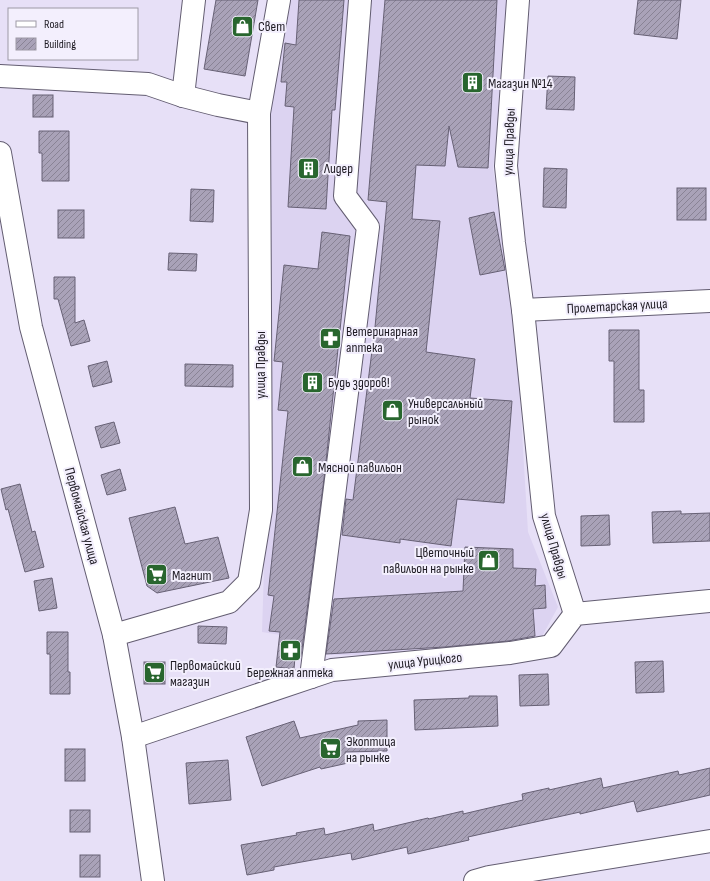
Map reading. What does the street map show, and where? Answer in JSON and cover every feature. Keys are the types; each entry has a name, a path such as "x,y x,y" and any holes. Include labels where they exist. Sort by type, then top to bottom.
{"street":[{"path":"183,96 194,0"},
{"name":"улица Правды","path":"114,635 229,602 249,582 261,510 259,113 279,0"},
{"path":"311,677 368,227 345,196 360,0"},
{"name":"улица Правды","path":"518,0 506,166 523,310 544,516 575,614"},
{"path":"0,76 148,84 183,96 259,113"},
{"name":"Первомайская улица","path":"0,153 31,326 114,635 133,737 153,881"},
{"name":"Пролетарская улица","path":"523,310 710,301"},
{"path":"575,614 710,600"},
{"name":"улица Урицкого","path":"133,737 332,670 510,653 551,646 575,614"},
{"path":"475,881 489,877 710,841"}],"shaded area":[{"name":"Универсальный рынок","path":"284,0 510,0 493,169 515,315 528,532 558,607 539,642 453,655 331,655 330,643 262,632 266,506 264,118"}],"building":[{"path":"216,0 258,0 245,76 204,69"},
{"path":"299,0 344,0 335,110 332,110 326,209 288,207 294,107 285,106 287,82 281,82 285,43 296,45"},
{"path":"385,0 497,0 488,168 458,167 449,126 445,166 416,165 412,219 440,221 426,352 475,359 470,398 512,401 504,503 457,499 451,546 400,539 400,543 342,535 346,499 353,500 375,327 387,202 368,200"},
{"path":"638,0 681,0 677,39 634,34"},
{"path":"548,76 575,77 574,110 546,109"},
{"path":"33,95 53,95 53,117 33,117"},
{"path":"39,131 69,131 69,181 42,181 42,153 39,153"},
{"path":"544,168 567,169 566,208 543,207"},
{"path":"677,188 706,188 706,220 677,220"},
{"path":"191,189 214,190 213,222 190,221"},
{"path":"58,210 84,210 84,238 58,238"},
{"path":"494,212 505,270 480,275 469,218"},
{"path":"322,232 350,236 325,471 301,657 295,657 294,669 276,667 280,632 269,631 274,596 268,595 288,411 278,410 283,362 274,361 284,265 318,269"},
{"path":"169,253 197,254 196,271 168,270"},
{"path":"54,277 75,277 75,323 84,320 90,341 71,346 58,299 54,299"},
{"path":"609,330 639,330 639,390 644,390 644,422 614,422 614,361 609,361"},
{"path":"107,361 112,382 93,387 88,366"},
{"path":"185,364 233,365 233,387 185,386"},
{"path":"114,422 120,443 101,448 95,427"},
{"path":"120,469 126,490 107,495 101,475"},
{"path":"20,484 32,532 35,531 44,567 25,572 1,489"},
{"path":"175,507 185,544 218,537 229,578 157,593 147,586 129,518"},
{"path":"681,511 681,514 710,513 710,541 653,543 652,512"},
{"path":"609,515 610,545 581,546 581,516"},
{"path":"465,547 513,549 513,568 536,569 535,586 545,585 546,608 533,609 535,636 508,641 445,647 326,654 334,599 463,591"},
{"path":"52,578 57,608 39,611 34,581"},
{"path":"198,626 227,627 226,644 198,643"},
{"path":"47,632 68,632 68,672 70,672 70,694 50,694 50,654 47,654"},
{"path":"663,661 664,692 636,693 635,662"},
{"name":"Первомайский магазин","path":"144,662 165,662 165,684 144,684"},
{"path":"548,674 549,705 520,706 519,675"},
{"path":"469,696 497,696 498,726 415,730 414,700 469,698"},
{"path":"387,720 387,751 345,752 348,763 321,769 320,767 262,786 246,737 294,721 300,738 358,725 358,721"},
{"path":"65,749 85,749 85,781 65,781"},
{"path":"228,760 231,800 189,804 186,763"},
{"path":"710,768 710,795 637,812 634,801 580,814 580,812 468,837 469,840 408,854 407,847 352,860 351,853 274,867 274,870 247,875 241,845 297,835 296,833 324,828 325,835 373,824 374,831 428,818 463,811 463,814 523,800 522,794 549,788 549,790 601,778 603,788 678,771 679,775"},
{"path":"70,810 90,810 90,832 70,832"},
{"path":"80,855 100,855 100,877 80,877"}],"place":[{"name":"Свет","path":"243,26"},
{"name":"Магазин №14","path":"472,83"},
{"name":"Лидер","path":"309,168"},
{"name":"Ветеринарная аптека","path":"331,339"},
{"name":"Будь здоров!","path":"313,382"},
{"name":"Универсальный рынок","path":"393,411"},
{"name":"Мясной павильон","path":"303,467"},
{"name":"Цветочный павильон на рынке","path":"489,560"},
{"name":"Магнит","path":"156,575"},
{"name":"Бережная аптека","path":"290,650"},
{"name":"Первомайский магазин","path":"155,673"},
{"name":"Экоптица на рынке","path":"331,749"}]}
